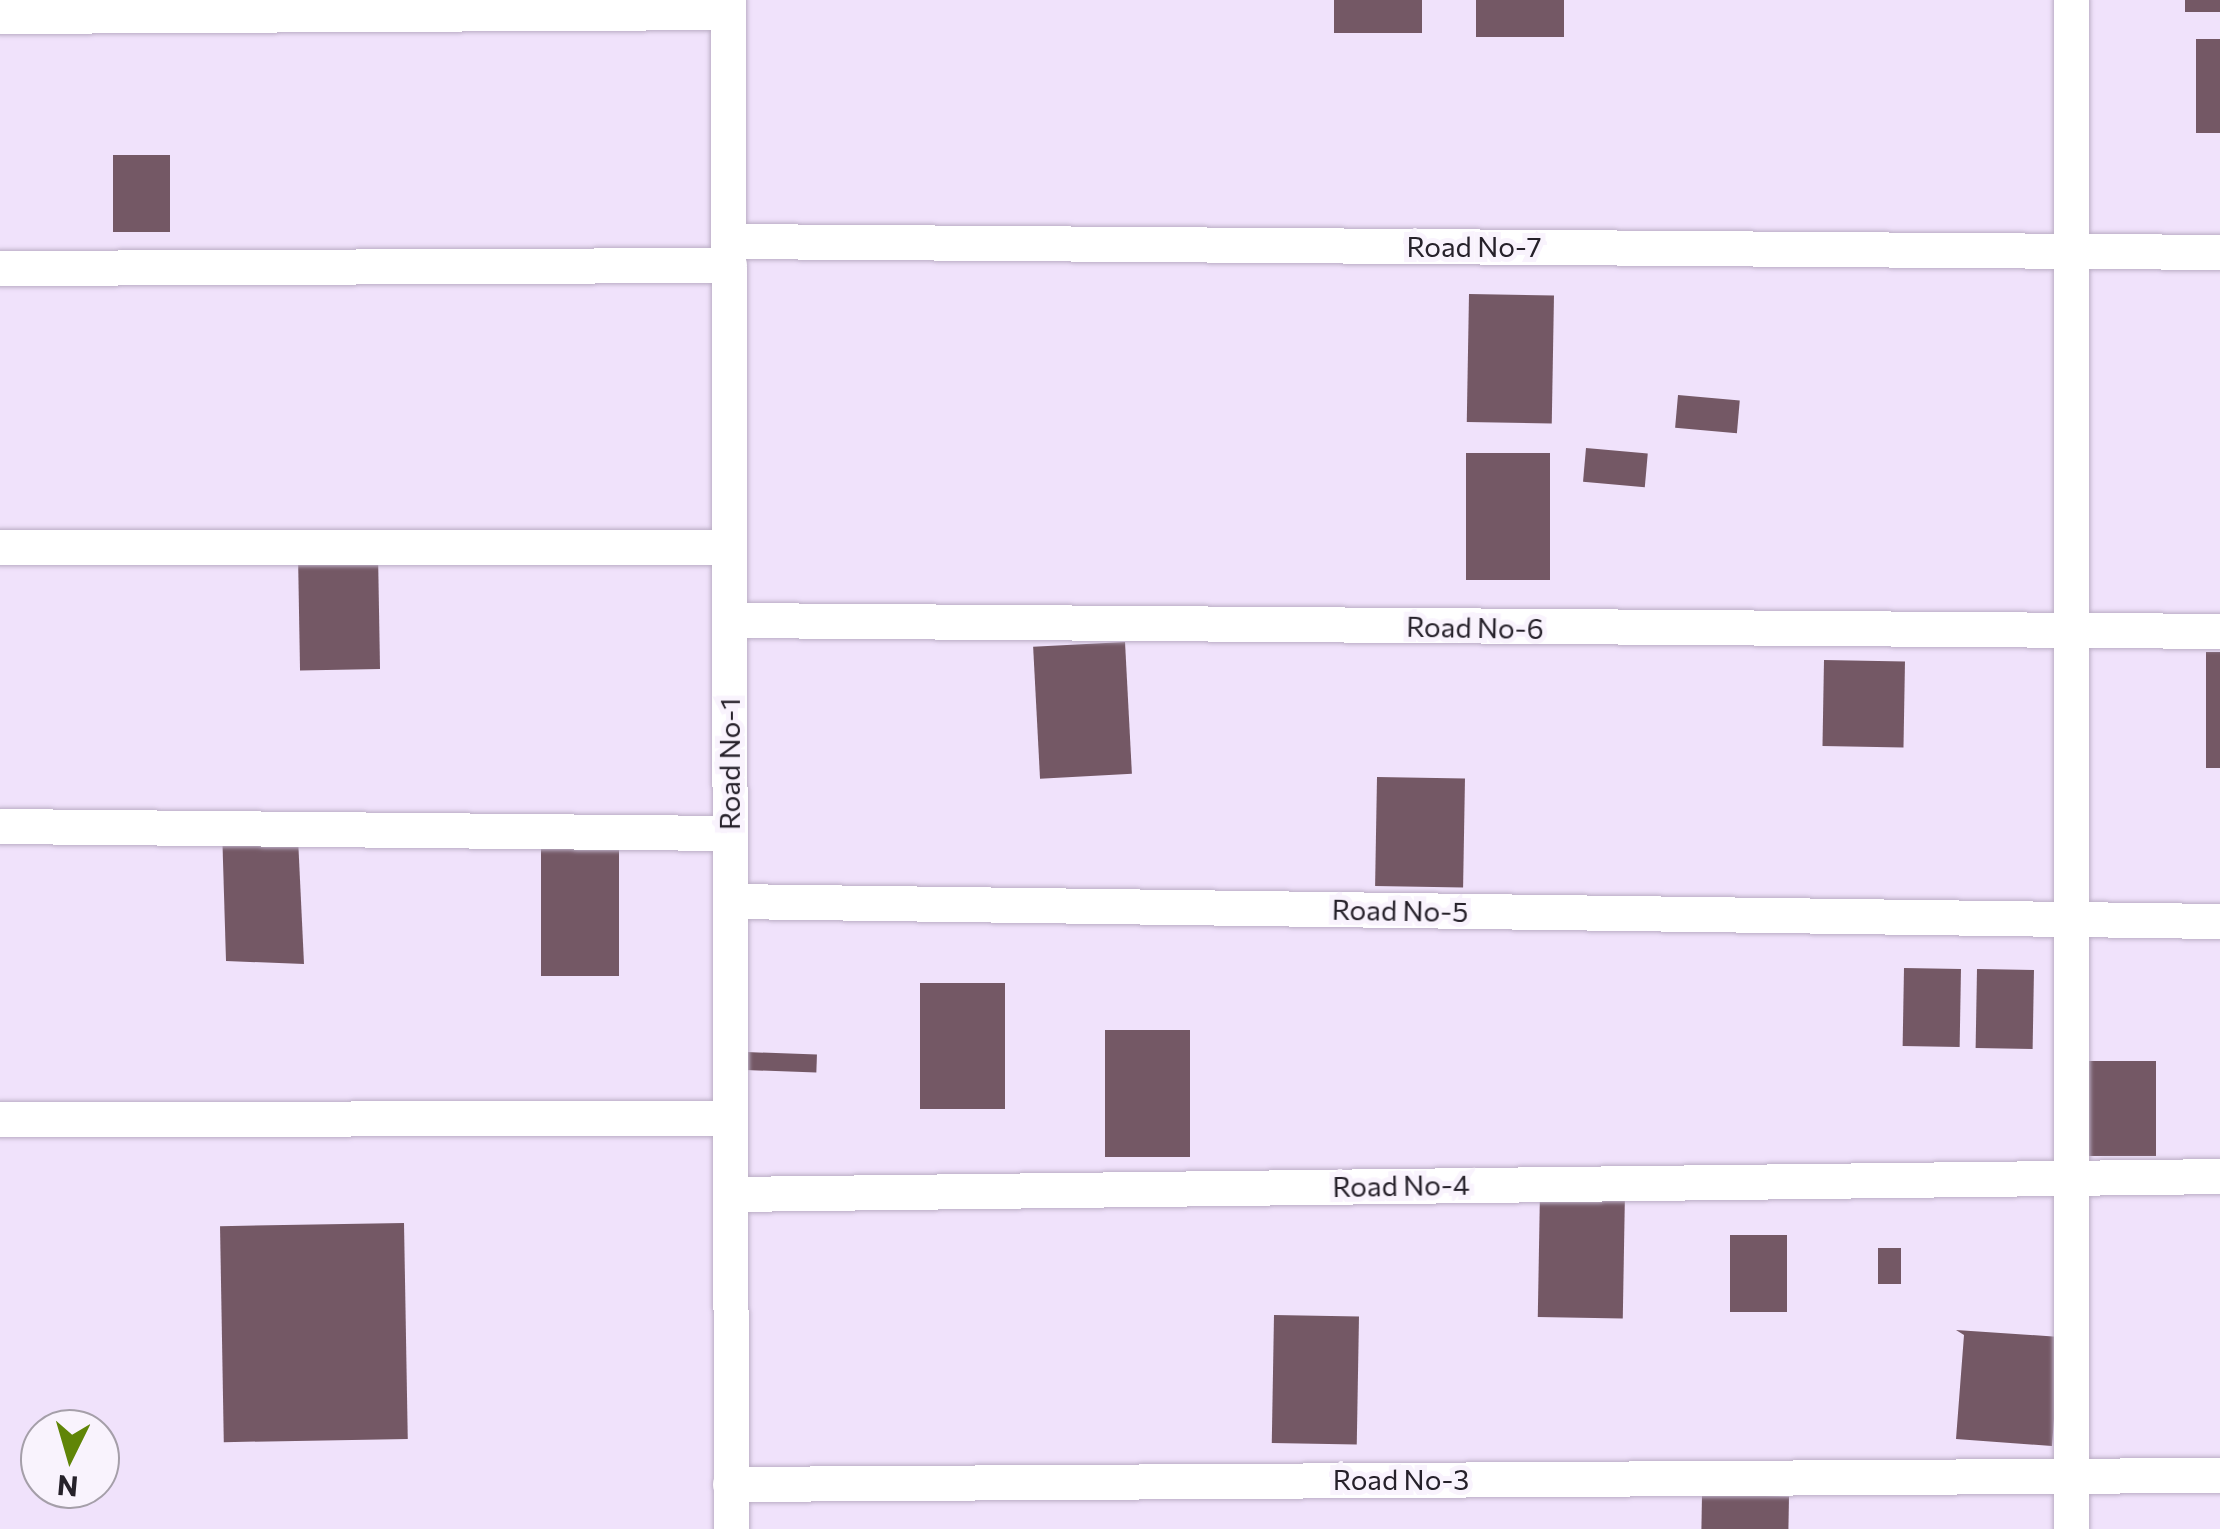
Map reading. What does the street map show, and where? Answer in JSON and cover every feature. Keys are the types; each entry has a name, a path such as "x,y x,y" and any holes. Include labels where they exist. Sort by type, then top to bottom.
{"street":[{"path":"2071,0 2071,1529"},
{"path":"0,16 728,6"},
{"name":"Road No-1","path":"728,6 730,1529"},
{"name":"Road No-7","path":"0,268 728,253 2220,252"},
{"path":"0,546 729,547"},
{"name":"Road No-6","path":"729,620 2220,631"},
{"path":"0,826 730,833"},
{"name":"Road No-5","path":"730,901 2220,921"},
{"path":"0,1119 730,1118"},
{"name":"Road No-4","path":"730,1194 2220,1176"},
{"name":"Road No-3","path":"730,1484 2220,1475"}],"building":[{"path":"1334,0 1422,0 1422,33 1334,33"},
{"path":"1476,0 1564,0 1564,37 1476,37"},
{"path":"2185,0 2220,0 2220,12 2185,12"},
{"path":"2196,39 2220,39 2220,133 2196,133"},
{"path":"113,155 170,155 170,232 113,232"},
{"path":"1469,294 1554,295 1552,423 1467,422"},
{"path":"1678,395 1740,400 1737,433 1675,428"},
{"path":"1586,448 1648,453 1645,487 1583,482"},
{"path":"1466,453 1550,453 1550,580 1466,580"},
{"path":"378,553 380,669 300,670 298,554"},
{"path":"1125,642 1132,774 1040,779 1033,647"},
{"path":"2206,652 2220,652 2220,768 2206,768"},
{"path":"1824,660 1905,661 1903,747 1822,746"},
{"path":"1377,777 1465,779 1463,888 1375,886"},
{"path":"222,828 298,838 304,964 226,961"},
{"path":"541,847 619,847 619,976 541,976"},
{"path":"1904,968 1961,969 1960,1047 1903,1046"},
{"path":"1977,969 2034,970 2033,1049 1976,1048"},
{"path":"920,983 1005,983 1005,1109 920,1109"},
{"path":"1105,1030 1190,1030 1190,1157 1105,1157"},
{"path":"746,1052 817,1054 816,1072 745,1070"},
{"path":"2089,1061 2156,1061 2156,1156 2089,1156"},
{"path":"1540,1190 1625,1191 1623,1318 1538,1317"},
{"path":"404,1223 408,1439 224,1442 220,1226"},
{"path":"1730,1235 1787,1235 1787,1312 1730,1312"},
{"path":"1878,1248 1901,1248 1901,1284 1878,1284"},
{"path":"1274,1315 1359,1316 1357,1444 1272,1443"},
{"path":"1956,1330 2060,1337 2052,1446 1956,1439 1964,1335"},
{"path":"1702,1495 1789,1497 1788,1529 1701,1529"}]}
